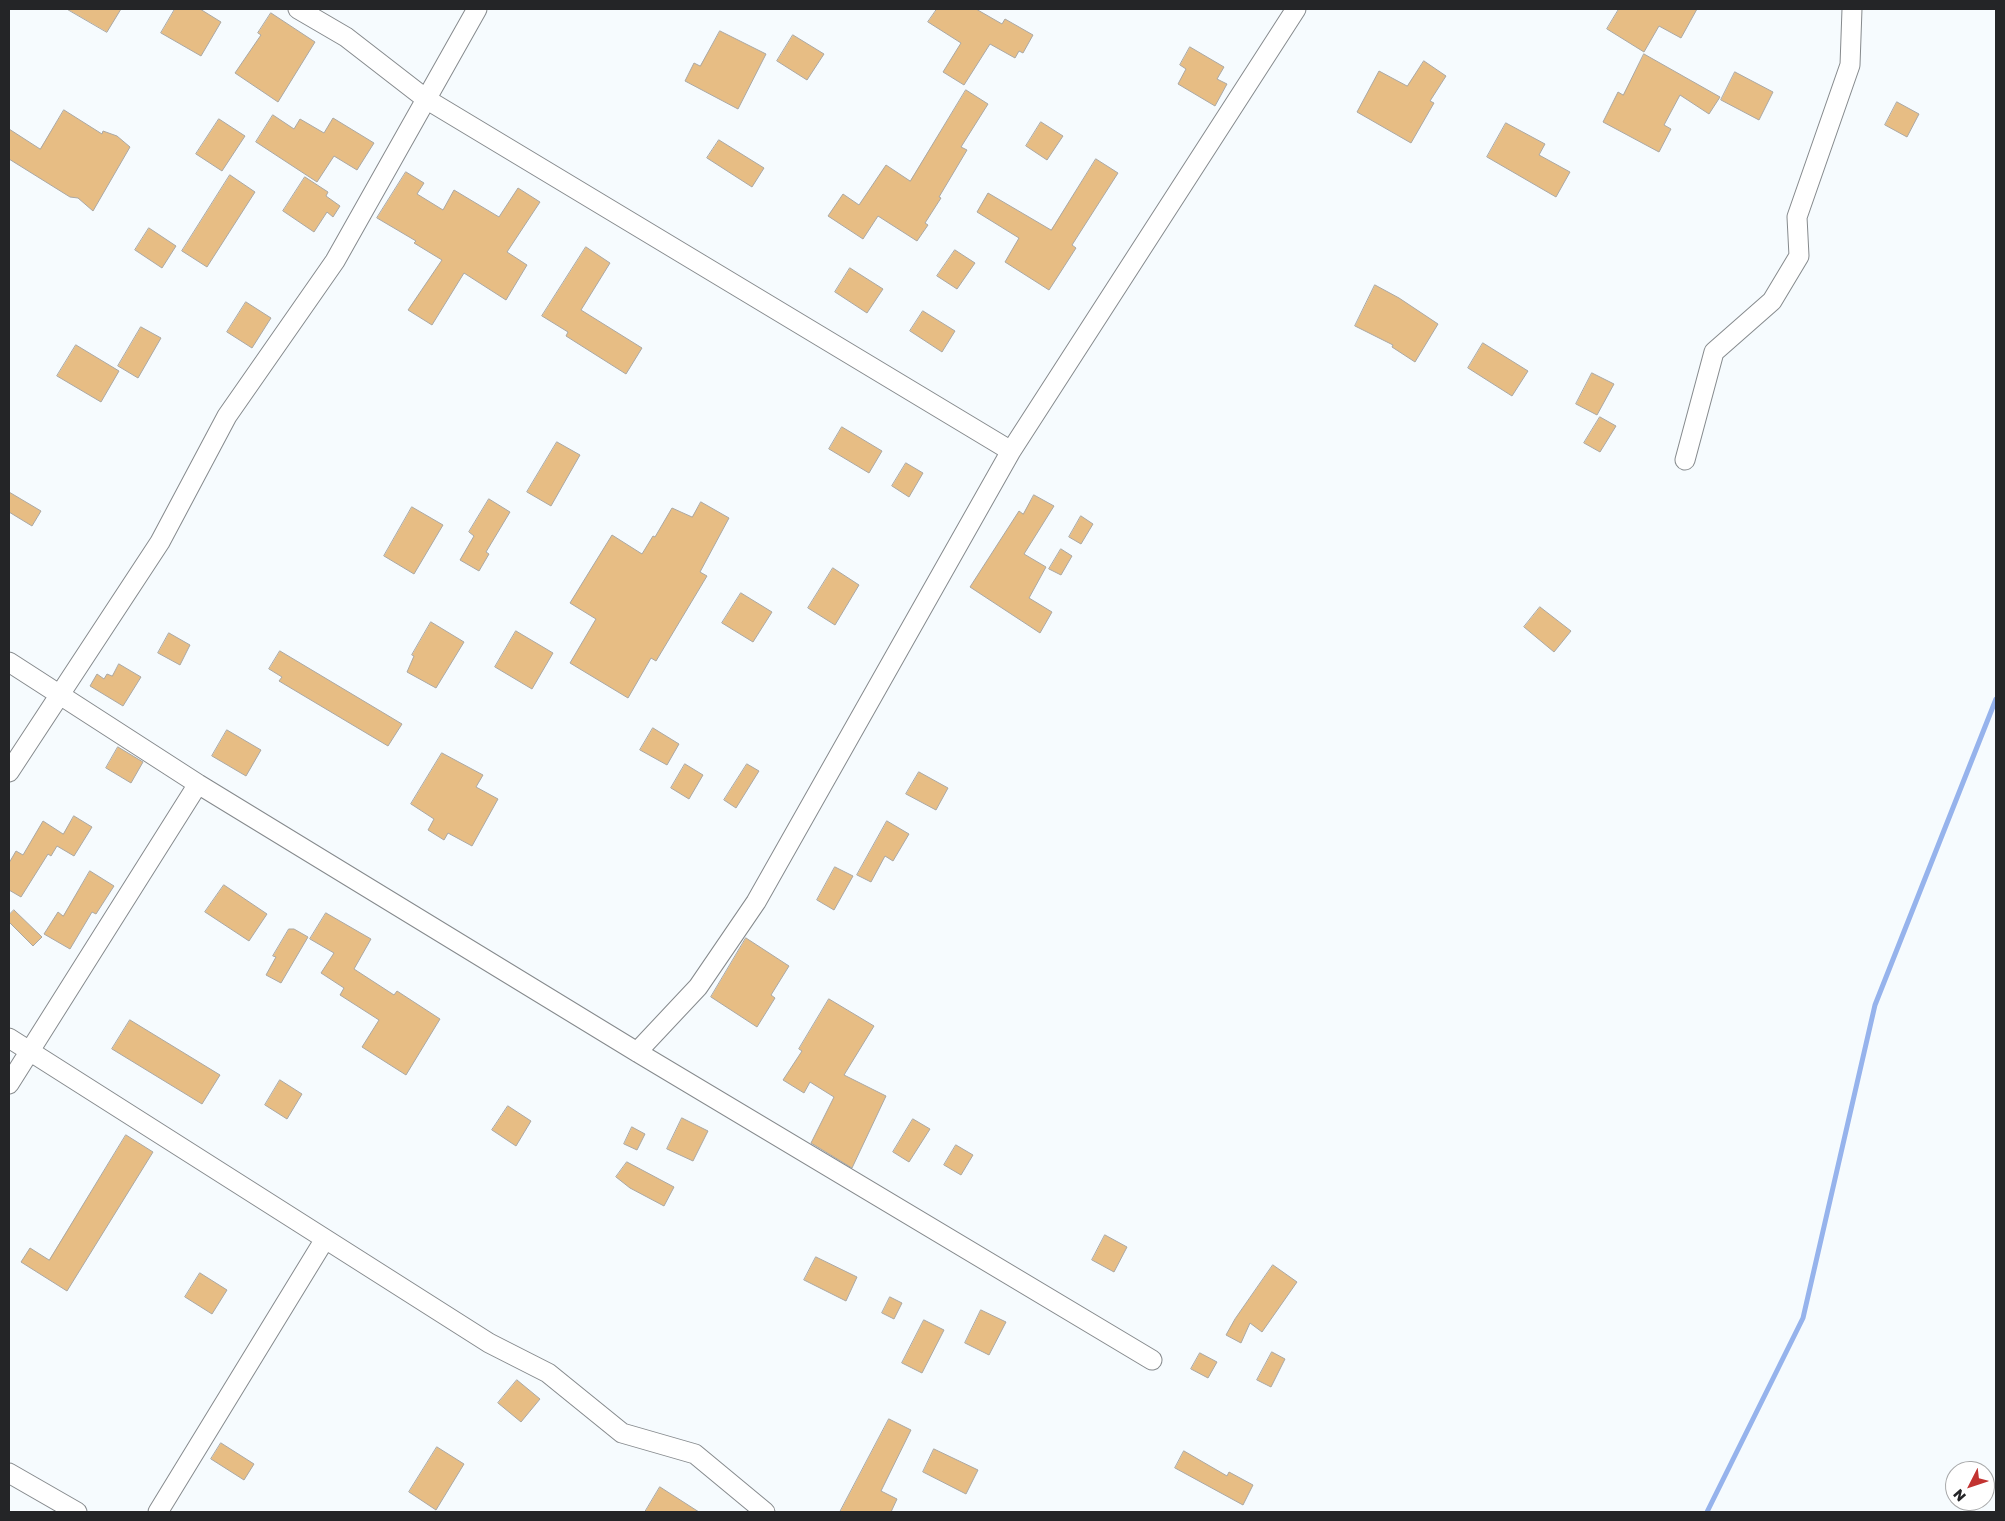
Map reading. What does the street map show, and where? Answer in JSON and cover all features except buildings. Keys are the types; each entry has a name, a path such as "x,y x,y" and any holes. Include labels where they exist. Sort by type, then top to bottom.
{"street":[{"path":"298,9 346,37 426,99 1011,451"},
{"path":"9,772 160,542 227,416 335,261 477,9"},
{"path":"637,1052 698,987 756,902 1011,451 1296,9"},
{"path":"1685,460 1714,352 1772,301 1798,256 1797,217 1850,65 1852,9"},
{"path":"9,662 198,784 637,1052 1152,1360"},
{"path":"9,1084 198,784"},
{"path":"9,1038 489,1343 548,1373 622,1433 695,1454 765,1512"},
{"path":"158,1512 325,1239"},
{"path":"9,1473 77,1512"}],"waterway":[{"path":"1707,1512 1803,1318 1875,1005 1996,699"}]}
